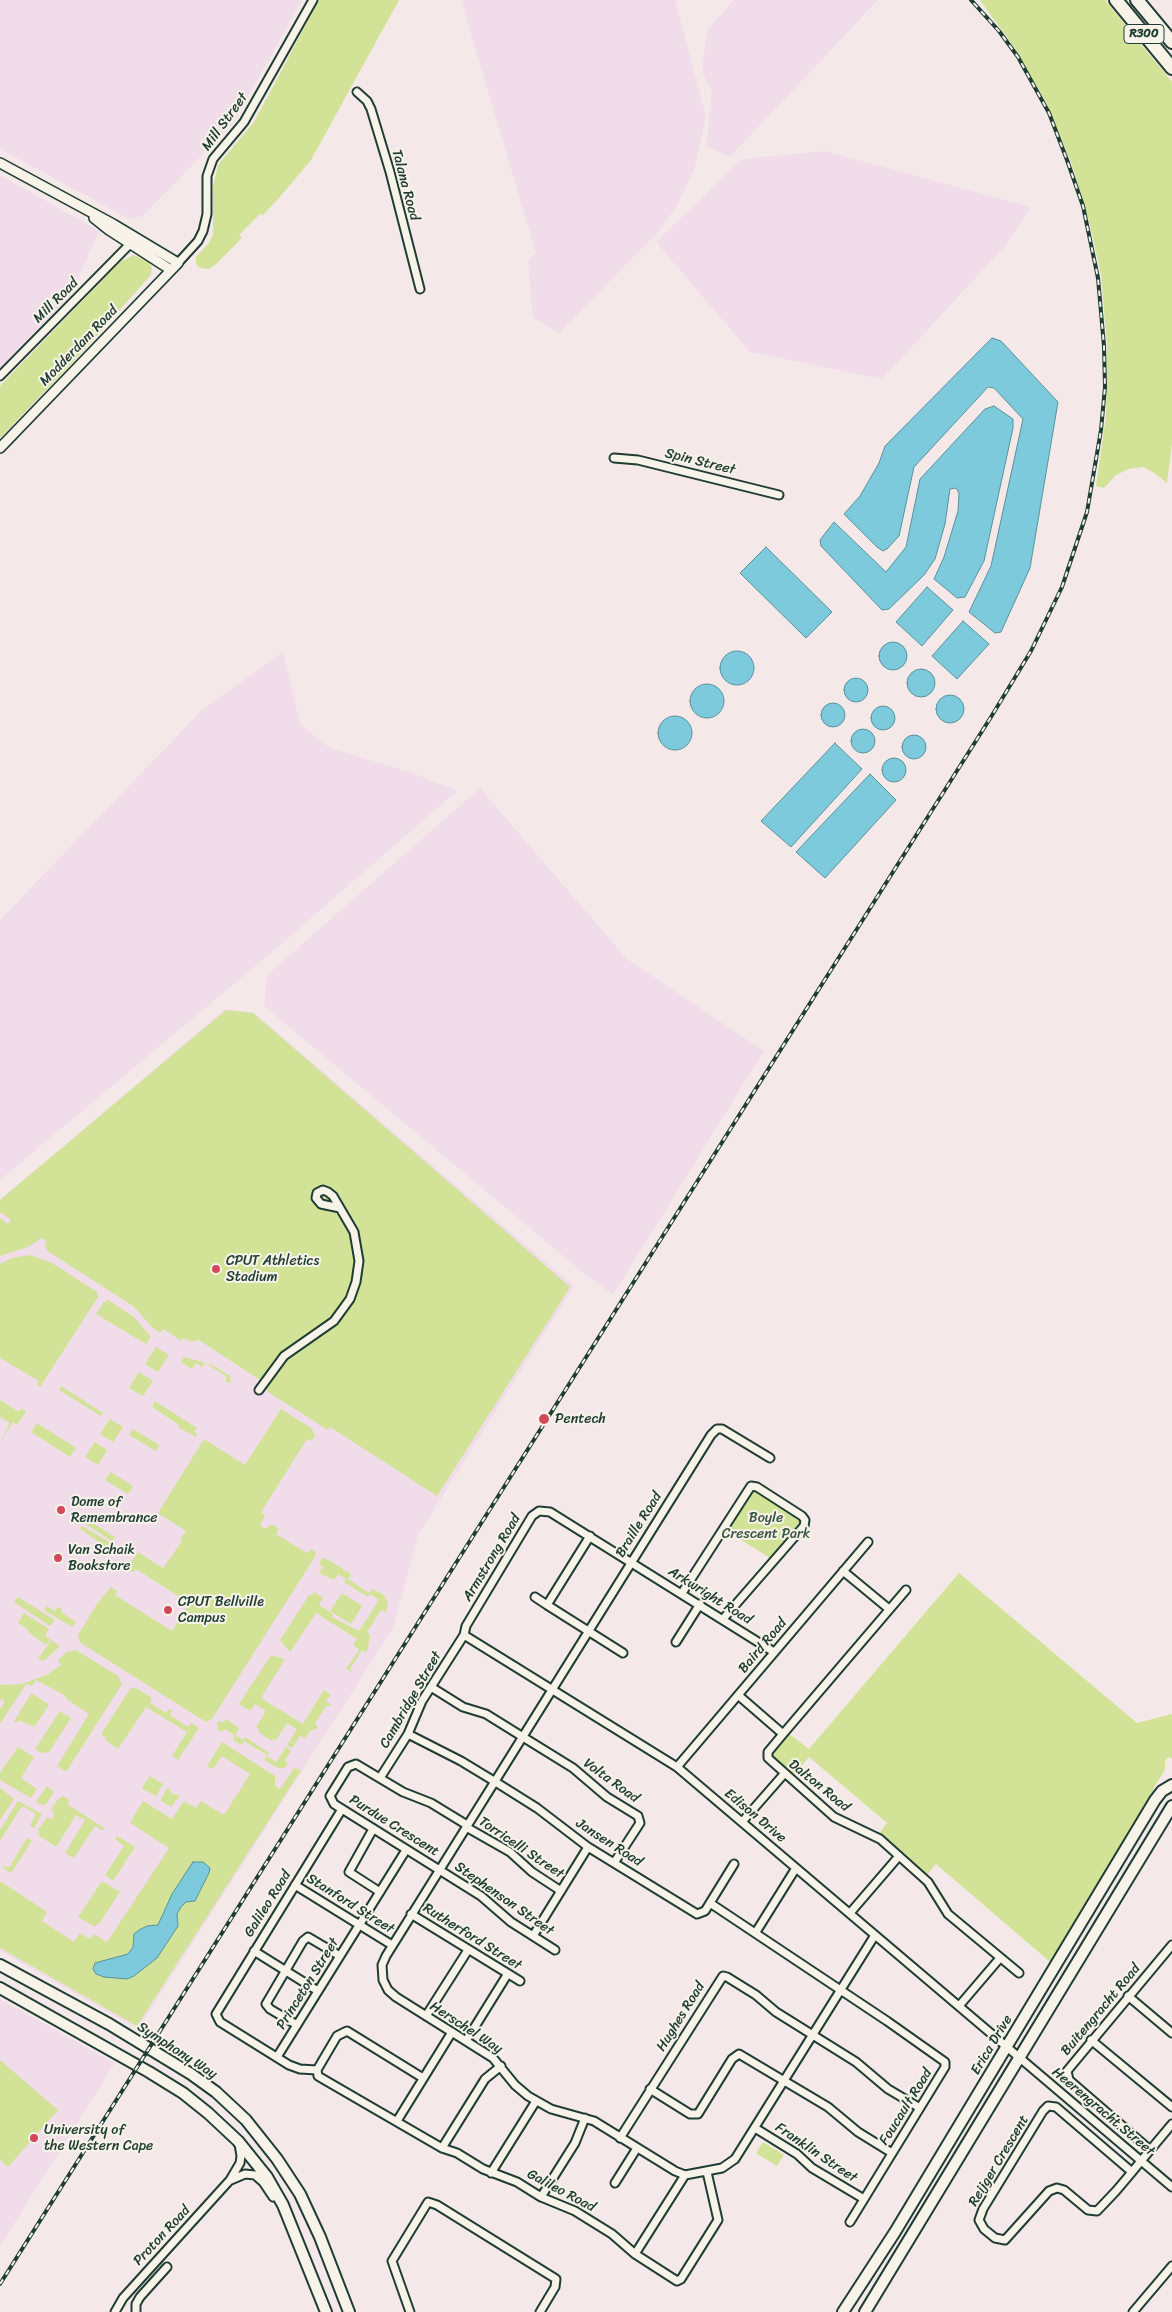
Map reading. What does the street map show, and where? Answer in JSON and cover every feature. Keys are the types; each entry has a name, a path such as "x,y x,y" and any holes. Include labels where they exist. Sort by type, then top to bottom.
{"highway":[{"name":"R300","path":"1116,0 1172,68"},
{"name":"R300","path":"1138,0 1172,42"}],"main road":[{"name":"Erica Drive","path":"843,2312 879,2258 1145,1815 1162,1791 1172,1785"},
{"name":"Erica Drive","path":"865,2312 1171,1807"},
{"name":"Symphony Way","path":"0,1965 109,2024 191,2074 216,2092 246,2120 300,2194 320,2237 349,2312"},
{"path":"0,1988 183,2093 238,2141 266,2177 283,2205 326,2312"}],"street":[{"name":"Mill Street","path":"175,266 198,241 203,231 207,214 207,176 213,159 244,122 313,0"},
{"name":"Talana Road","path":"357,92 367,101 370,109 390,172 420,289"},
{"path":"0,163 113,224 175,266"},
{"path":"84,210 130,244 175,266"},
{"name":"Mill Road","path":"0,376 130,244"},
{"name":"Modderdam Road","path":"0,448 175,266"},
{"name":"Spin Street","path":"614,458 638,460 779,495"},
{"path":"259,1390 284,1356 334,1321 350,1299 358,1272 358,1246 350,1225 340,1208"},
{"name":"Braille Road","path":"552,1688 714,1431 722,1428 770,1458"},
{"path":"682,1593 751,1486 757,1487 802,1516 805,1520 804,1526 723,1619"},
{"name":"Armstrong Road","path":"464,1635 466,1626 534,1514 541,1511 550,1512 631,1562"},
{"path":"547,1605 590,1536"},
{"name":"Baird Road","path":"677,1767 868,1542"},
{"name":"Arkwright Road","path":"631,1562 774,1652"},
{"path":"843,1571 889,1609"},
{"name":"Dalton Road","path":"906,1590 783,1734 768,1756 770,1761 784,1774 834,1817 873,1834 899,1856 928,1882 948,1914 1019,1973"},
{"path":"535,1597 623,1653"},
{"path":"676,1642 700,1604"},
{"name":"Cambridge Street","path":"380,1778 408,1734 422,1701 464,1635"},
{"name":"Edison Drive","path":"464,1635 677,1767 1007,2047"},
{"path":"431,1687 463,1706 486,1714 522,1737"},
{"name":"Herschel Way","path":"552,1688 392,1945 382,1965 385,1985 396,1997 493,2058 515,2085 536,2101 558,2112 585,2118 685,2175"},
{"path":"738,1695 783,1734"},
{"name":"Jansen Road","path":"408,1734 461,1761 494,1781 537,1808 588,1846 692,1911 701,1913 710,1903"},
{"name":"Volta Road","path":"522,1737 573,1768 607,1797 639,1817 639,1824 614,1863"},
{"name":"Purdue Crescent","path":"440,1869 406,1850 334,1804 330,1796 348,1767 356,1764 403,1792 431,1803 466,1826"},
{"path":"742,1822 784,1774"},
{"name":"Galileo Road","path":"342,1809 218,2009 216,2016 220,2022 300,2069 318,2073 442,2148 457,2153 491,2172 517,2182 541,2197 575,2211 612,2234 635,2254 674,2280 681,2279 718,2220 707,2172"},
{"name":"Torricelli Street","path":"466,1826 510,1852 532,1872 561,1891"},
{"path":"373,1829 349,1872 380,1892"},
{"path":"533,1936 588,1846"},
{"name":"Princeton Street","path":"277,2057 406,1850"},
{"path":"850,1914 899,1856"},
{"path":"734,1864 710,1903 840,1990"},
{"path":"756,1932 796,1868"},
{"name":"Stephenson Street","path":"440,1869 481,1896 512,1922 555,1950"},
{"name":"Stanford Street","path":"295,1885 392,1945"},
{"name":"Rutherford Street","path":"411,1914 507,1975 520,1981"},
{"path":"635,2254 685,2175 722,2168 733,2162 875,1935"},
{"path":"297,2026 270,2009 266,2004 303,1941 308,1937 340,1956"},
{"name":"Buitengracht Road","path":"1150,2150 1068,2078 1067,2070 1172,1945"},
{"path":"426,2016 468,1950"},
{"path":"254,1951 318,1991"},
{"path":"959,2006 1000,1958"},
{"path":"466,2041 507,1975"},
{"name":"Hughes Road","path":"620,2138 723,1976 756,1995 776,2012 812,2035"},
{"name":"Foucault Road","path":"840,1990 887,2020 945,2062 945,2067 850,2222"},
{"path":"1128,1996 1172,2033"},
{"path":"318,2073 337,2036 347,2031 423,2078"},
{"path":"397,2121 452,2032"},
{"path":"812,2035 856,2062 888,2089 920,2108"},
{"path":"1091,2040 1172,2107"},
{"name":"Heerengracht Street","path":"1007,2047 1172,2187"},
{"path":"650,2089 694,2115 701,2111 732,2059 737,2055 744,2056 828,2107 858,2132 892,2153"},
{"path":"442,2148 485,2079 501,2066"},
{"path":"491,2172 536,2101"},
{"name":"Reijger Crescent","path":"1048,2106 1056,2107 1132,2172 1101,2208 1095,2211 1088,2210 1064,2190 1052,2189 1005,2240 995,2238 984,2229 979,2220 983,2209 1043,2111 1048,2106"},
{"path":"541,2197 575,2143 585,2118"},
{"path":"1132,2172 1172,2124"},
{"name":"Franklin Street","path":"755,2128 797,2154 812,2168 864,2200"},
{"name":"Proton Road","path":"115,2312 123,2298 230,2180 241,2156 238,2141"},
{"path":"615,2183 637,2148"},
{"path":"230,2180 249,2174 255,2175 263,2182 287,2224 316,2287"},
{"path":"410,2312 392,2261 428,2202 436,2205 556,2279 555,2287 540,2312"},
{"path":"136,2312 140,2297 167,2266"},
{"path":"1133,2312 1172,2266"}],"shaded area":[{"path":"0,0 302,0 234,122 143,216 129,219 0,149"},
{"path":"461,0 675,0 706,116 695,167 678,204 659,231 559,333 533,318 528,260 536,253"},
{"path":"734,0 878,0 730,157 706,146 712,92 702,72 707,30"},
{"path":"825,151 1031,207 1006,245 882,379 750,352 656,242 742,159"},
{"path":"0,175 99,231 66,307 0,374"},
{"path":"283,652 300,724 330,748 413,773 457,791 272,952 0,1180 0,920 202,710"},
{"path":"480,788 627,959 764,1051 613,1295 580,1270 264,1006 267,975"},
{"path":"225,1009 253,1012 574,1286 418,1535 393,1628 138,2029 0,1951 0,1200"},
{"name":"University of the Western Cape","path":"0,1999 115,2063 0,2246"}],"green space":[{"path":"319,0 399,0 311,160 262,216 260,214 239,235 242,238 216,264 209,269 200,268 196,264 196,257 209,243 213,235 213,187 218,165 254,122"},
{"path":"980,0 1105,0 1172,82 1172,443 1167,483 1143,467 1129,469 1116,475 1104,488 1096,486 1106,416 1107,346 1101,275 1091,229 1072,165 1047,104 1014,47"},
{"path":"134,255 149,262 152,268 151,275 74,361 0,438 0,386 120,262"},
{"path":"226,1010 253,1013 570,1287 437,1496 330,1427 328,1430 268,1392 266,1384 199,1340 191,1342 183,1338 181,1341 164,1329 160,1333 133,1306 49,1252 45,1247 46,1241 42,1238 28,1247 0,1256 0,1218 8,1224 11,1220 0,1212 0,1200"},
{"path":"30,1255 52,1263 97,1292 98,1297 40,1387 37,1385 39,1381 0,1358 0,1264 12,1258"},
{"path":"108,1300 134,1317 151,1337 146,1344 96,1314 103,1303"},
{"path":"156,1347 169,1355 158,1372 145,1364"},
{"path":"184,1357 203,1362 214,1366 230,1376 231,1383 226,1382 226,1376 205,1363 202,1367 196,1363 192,1369 181,1362"},
{"path":"139,1372 153,1381 143,1396 129,1388"},
{"path":"61,1386 103,1413 101,1416 59,1390"},
{"path":"0,1400 19,1412 22,1408 26,1412 17,1425 13,1422 0,1442 10,1423 0,1417"},
{"path":"155,1401 197,1428 194,1432 197,1434 196,1437 178,1427 179,1425 152,1407"},
{"path":"281,1409 311,1428 315,1435 312,1441 307,1439 261,1512 265,1516 260,1525 266,1529 270,1525 274,1525 279,1529 276,1534 307,1553 311,1549 315,1551 316,1555 212,1719 206,1722 84,1645 79,1641 78,1635 97,1604 111,1587 117,1591 115,1595 172,1631 189,1603 136,1569 133,1572 124,1566 127,1560 131,1563 138,1552 163,1568 182,1541 180,1540 186,1531 158,1513 204,1439 245,1465"},
{"path":"110,1419 123,1427 113,1442 100,1434"},
{"path":"37,1423 76,1448 70,1457 31,1432"},
{"path":"133,1429 159,1445 156,1451 129,1435"},
{"path":"95,1442 107,1450 98,1465 85,1457"},
{"path":"111,1472 133,1486 128,1494 105,1480"},
{"name":"Boyle Crescent Park","path":"755,1491 801,1522 770,1558 727,1531 751,1492"},
{"path":"86,1519 115,1537 112,1541 84,1523"},
{"path":"82,1526 111,1543 108,1548 80,1529"},
{"path":"323,1558 351,1574 348,1579 369,1593 373,1589 384,1595 388,1603 386,1612 381,1610 367,1632 370,1635 368,1649 366,1652 362,1650 350,1669 353,1673 346,1669 359,1650 353,1645 357,1639 316,1613 290,1652 280,1640 309,1595 312,1595 314,1592 323,1598 319,1605 333,1614 332,1617 359,1631 379,1600 370,1594 368,1597 344,1582 346,1579 338,1574 334,1580 319,1573 323,1567 319,1563"},
{"path":"959,1573 1137,1723 1172,1714 1172,1759 1169,1757 1165,1760 1165,1770 1154,1787 1153,1793 1050,1962 936,1864 926,1876 900,1851 895,1850 878,1835 887,1823 809,1757 792,1777 771,1759 771,1753 788,1733 809,1749"},
{"path":"342,1593 362,1606 351,1624 330,1611"},
{"path":"18,1597 55,1620 50,1626 14,1602"},
{"path":"47,1606 55,1611 58,1607 62,1609 61,1612 76,1622 72,1627 44,1610"},
{"path":"24,1613 49,1629 45,1636 50,1639 46,1645 18,1623"},
{"path":"51,1640 60,1646 46,1659 42,1661 38,1659"},
{"path":"76,1650 118,1676 122,1684 66,1772 57,1766 89,1714 65,1698 66,1696 36,1680 32,1686 26,1684 0,1724 0,1709 4,1703 3,1699 0,1700 0,1685 22,1684 48,1674 61,1665 58,1660 67,1652"},
{"path":"271,1655 285,1659 261,1698 303,1724 324,1690 331,1695 326,1701 332,1706 326,1706 315,1723 318,1728 310,1731 305,1738 300,1736 292,1748 287,1745 297,1729 287,1723 276,1740 272,1741 258,1732 259,1729 256,1727 266,1711 255,1704 250,1711 239,1704"},
{"path":"131,1688 136,1688 152,1698 150,1703 166,1713 169,1709 172,1711 170,1715 188,1727 191,1723 199,1728 178,1760 172,1756 187,1732 146,1707 118,1749 105,1740 106,1738 101,1734"},
{"path":"31,1694 49,1705 34,1727 19,1720 17,1723 14,1721"},
{"path":"60,1711 71,1718 49,1752 42,1753 35,1749"},
{"path":"226,1719 239,1728 235,1735 243,1740 245,1737 269,1753 267,1756 276,1762 286,1747 291,1751 285,1760 288,1764 284,1768 278,1768 264,1760 267,1755 244,1741 241,1745 233,1740 234,1735 225,1729 222,1732 218,1730 217,1722 223,1723"},
{"path":"222,1742 275,1776 275,1786 280,1789 294,1768 301,1770 137,2026 0,1948 0,1881 47,1912 42,1921 74,1942 80,1933 90,1939 94,1934 107,1942 169,1848 130,1823 143,1801 172,1819 184,1801 196,1808 201,1801 224,1815 250,1774 222,1756 213,1769 207,1766"},
{"path":"18,1747 34,1757 21,1778 37,1789 31,1798 0,1780 0,1773"},
{"path":"150,1776 163,1784 156,1796 142,1787"},
{"path":"47,1786 54,1792 46,1804 42,1805 36,1802"},
{"path":"168,1787 172,1794 180,1795 171,1807 161,1801"},
{"path":"0,1788 14,1799 0,1820"},
{"path":"63,1796 69,1800 67,1804 104,1828 103,1831 95,1826 74,1858 65,1853 85,1820 76,1815 56,1847 38,1835 40,1832 38,1830 47,1817 52,1820 54,1814 51,1809 59,1798"},
{"path":"18,1801 42,1814 34,1828 30,1825 36,1814 22,1806 0,1841 0,1830"},
{"path":"117,1836 135,1847 113,1881 105,1875 124,1846 115,1839"},
{"path":"27,1838 32,1841 11,1873 3,1868 4,1866 9,1868"},
{"path":"102,1881 120,1892 99,1924 95,1927 78,1917"},
{"path":"0,2060 58,2110 8,2167 0,2160"},
{"path":"763,2142 784,2155 777,2166 756,2153"}],"water":[{"path":"992,338 1001,341 1058,402 1030,568 1001,632 995,633 969,612 991,566 1023,419 994,388 988,387 914,467 899,536 887,549 883,551 877,547 844,514 860,496 879,463 885,446"},
{"path":"994,406 1013,419 1013,428 984,561 965,597 957,598 934,579 944,557 958,511 959,493 956,488 950,489 945,524 935,559 924,575 889,609 882,610 821,546 820,540 834,522 886,572 906,547 920,479 985,409"},
{"path":"766,547 832,612 806,638 740,573"},
{"path":"927,587 953,610 922,646 896,622"},
{"path":"963,621 989,644 957,679 932,656"},
{"path":"893,642 903,646 907,656 903,666 893,670 883,666 879,656 883,646"},
{"path":"737,651 744,652 749,656 753,661 753,675 749,680 744,684 737,685 730,684 725,680 721,675 720,668 721,661 725,656 730,652"},
{"path":"921,669 931,673 935,683 931,693 921,697 911,693 907,683 911,673"},
{"path":"856,678 864,682 868,690 864,698 856,702 848,698 844,690 848,682"},
{"path":"707,684 714,685 719,689 723,694 723,708 719,713 714,717 707,718 700,717 695,713 691,708 690,701 691,694 695,689 700,685"},
{"path":"950,695 960,699 964,709 960,719 950,723 940,719 936,709 940,699"},
{"path":"833,703 841,707 845,715 841,723 833,727 825,723 821,715 825,707"},
{"path":"883,706 891,710 895,718 891,726 883,730 875,726 871,718 875,710"},
{"path":"675,716 682,717 687,721 691,726 691,740 687,745 682,749 675,750 668,749 663,745 659,740 658,733 659,726 663,721 668,717"},
{"path":"863,729 871,733 875,741 871,749 863,753 855,749 851,741 855,733"},
{"path":"914,735 922,739 926,747 922,755 914,759 906,755 902,747 906,739"},
{"path":"835,743 862,769 791,847 761,821"},
{"path":"894,758 902,762 906,770 902,778 894,782 886,778 882,770 886,762"},
{"path":"870,774 896,800 825,878 796,852"},
{"path":"193,1862 203,1862 210,1868 209,1873 195,1901 186,1902 181,1907 177,1914 178,1926 157,1958 134,1976 127,1979 104,1977 96,1974 93,1969 95,1963 128,1954 133,1947 134,1934 147,1926 158,1925 172,1894"}],"railway":[{"path":"0,2284 991,717 1031,651 1062,587 1087,512 1101,430 1105,387 1104,346 1098,278 1083,206 1049,113 1018,57 999,31 971,0"}],"place":[{"name":"CPUT Athletics Stadium","path":"216,1269"},
{"name":"Pentech","path":"544,1419"},
{"name":"Dome of Remembrance","path":"61,1510"},
{"name":"Van Schaik Bookstore","path":"58,1558"},
{"name":"CPUT Bellville Campus","path":"168,1610"},
{"name":"University of the Western Cape","path":"34,2138"}]}
